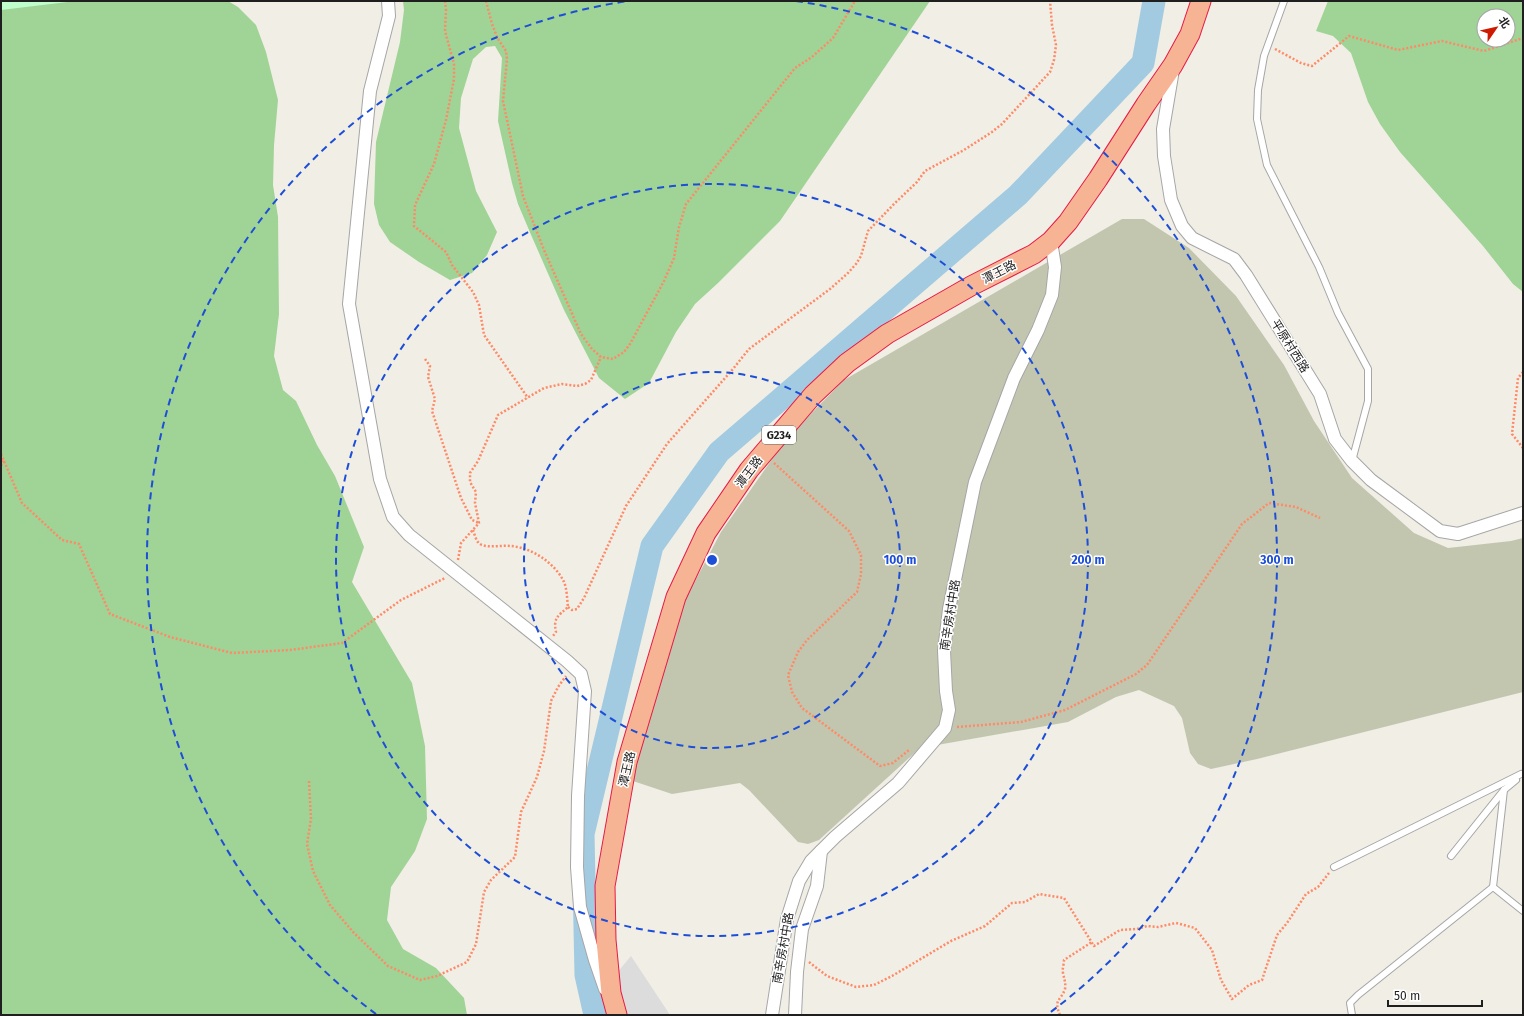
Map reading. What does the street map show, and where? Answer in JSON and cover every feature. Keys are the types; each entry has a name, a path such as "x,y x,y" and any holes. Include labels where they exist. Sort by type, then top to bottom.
{"highway":[{"name":"潭王路","path":"616,1015 611,993 606,948 605,886 627,762 676,597 706,533 749,470 813,396 848,363 887,334 971,286 1034,254 1051,241 1068,222 1098,179 1146,104 1174,64 1190,34 1201,1"}],"street":[{"path":"388,1 389,16 370,91 349,304 380,479 393,517 409,534 546,643 581,674 585,691 578,796 577,867 580,907 595,960 616,1015"},
{"name":"平原村西路","path":"1174,64 1163,129 1164,156 1171,200 1182,226 1192,238 1234,259 1246,275 1320,394 1335,439 1352,461 1371,480 1440,531 1458,534 1523,513"},
{"name":"南辛房村中路","path":"772,1015 787,919 799,881 811,861 835,837 898,783 945,728 949,710 946,691 944,651 949,609 975,482 1014,378 1038,330 1052,295 1055,267 1051,241"},
{"path":"795,1015 802,929 817,886 821,851"}],"lane":[{"path":"1284,1 1264,56 1258,90 1257,119 1267,165 1319,267 1338,313 1368,370 1368,401 1352,461"},
{"path":"1451,856 1504,790 1522,774"},
{"path":"1334,867 1522,774"},
{"path":"1352,1015 1350,1003 1358,995 1493,887 1504,790"},
{"path":"1493,887 1523,911"}],"path":[{"path":"445,1 445,31 454,64 454,79 446,120 434,164 415,205 414,226 446,252 452,265 473,292 479,304 484,335 528,398"},
{"path":"486,1 492,24 498,39 506,51 507,59 503,101 523,196 544,250 581,334 601,357 613,359 624,352 630,344 664,281 674,258 679,227 686,204 795,68 812,57 833,38 854,1"},
{"path":"568,607 572,610 577,609 626,506 667,444 734,369 749,349 830,289 848,273 861,256 868,231 917,182 925,171 964,150 992,132 1002,124 1050,72 1054,60 1056,45 1052,25 1050,1"},
{"path":"1268,45 1301,63 1312,66 1349,36 1398,50 1442,41 1484,50 1523,38"},
{"path":"479,523 475,503 476,492 470,482 470,473 478,461 498,415 544,388 562,384 577,386 584,384 591,380 601,357"},
{"path":"425,359 430,366 428,377 435,399 432,411 449,463 461,498 472,520 479,523"},
{"path":"1523,372 1518,378 1512,434 1523,448"},
{"path":"1,454 22,503 62,540 79,544 110,614 170,637 232,653 290,650 342,643 401,600 457,572 461,543 479,523"},
{"path":"763,454 849,531 861,555 861,574 857,592 807,640 798,652 788,675 792,692 802,708 880,766 893,763 915,746"},
{"path":"1,466 4,460"},
{"path":"945,728 1021,722 1065,710 1136,674 1147,665 1242,524 1270,503 1296,507 1320,518"},
{"path":"473,530 477,541 481,545 490,547 510,546 523,548 538,555 551,564 565,583 568,607"},
{"path":"546,643 556,632 554,626 556,618 568,607"},
{"path":"309,781 311,818 307,844 313,871 330,905 354,933 388,966 420,980 437,976 466,962 476,944 484,892 491,880 515,857 521,812 537,777 544,751 551,701 558,687 573,667"},
{"path":"799,955 827,976 856,986 874,985 951,941 985,926 1012,904 1025,902 1039,894 1064,898 1094,946 1120,930 1137,929 1147,926 1158,927 1176,923 1195,928 1212,950 1221,980 1232,999 1249,986 1262,980 1277,935 1306,894 1318,887 1334,867"},
{"path":"1060,1015 1057,1008 1058,999 1064,990 1066,980 1063,973 1064,960 1092,942"}],"shaded area":[{"path":"1122,219 1144,219 1189,248 1236,296 1284,365 1314,421 1352,478 1414,533 1448,548 1511,541 1523,538 1523,692 1257,759 1211,769 1198,764 1190,753 1182,718 1174,706 1139,690 1116,697 1068,722 920,748 819,840 808,844 798,842 749,790 740,783 672,794 633,781 632,775 685,600 721,532 787,438 844,380"},
{"path":"631,956 670,1015 582,1015"}],"green space":[{"path":"1,1 228,1 238,7 256,25 266,52 278,100 274,145 273,185 278,217 279,314 274,356 283,390 296,401 317,445 335,476 364,547 352,582 412,683 425,746 427,819 415,851 391,887 387,920 403,949 436,968 464,998 467,1015 1,1015"},
{"path":"1,1 76,1 1,10"},
{"path":"403,1 930,1 780,221 695,304 676,332 649,383 625,399 599,378 564,310 518,204 498,121 502,58 495,46 486,47 473,59 461,98 459,128 476,191 497,232 487,255 472,273 450,280 419,262 390,242 379,225 374,204 376,142 400,42 404,10"},
{"path":"1328,1 1523,1 1523,292 1513,284 1483,246 1400,152 1380,124 1368,102 1351,53 1333,36 1316,31"}],"waterway":[{"path":"595,1015 586,975 583,834 652,546 719,452 1018,195 1143,63 1154,1"}]}
